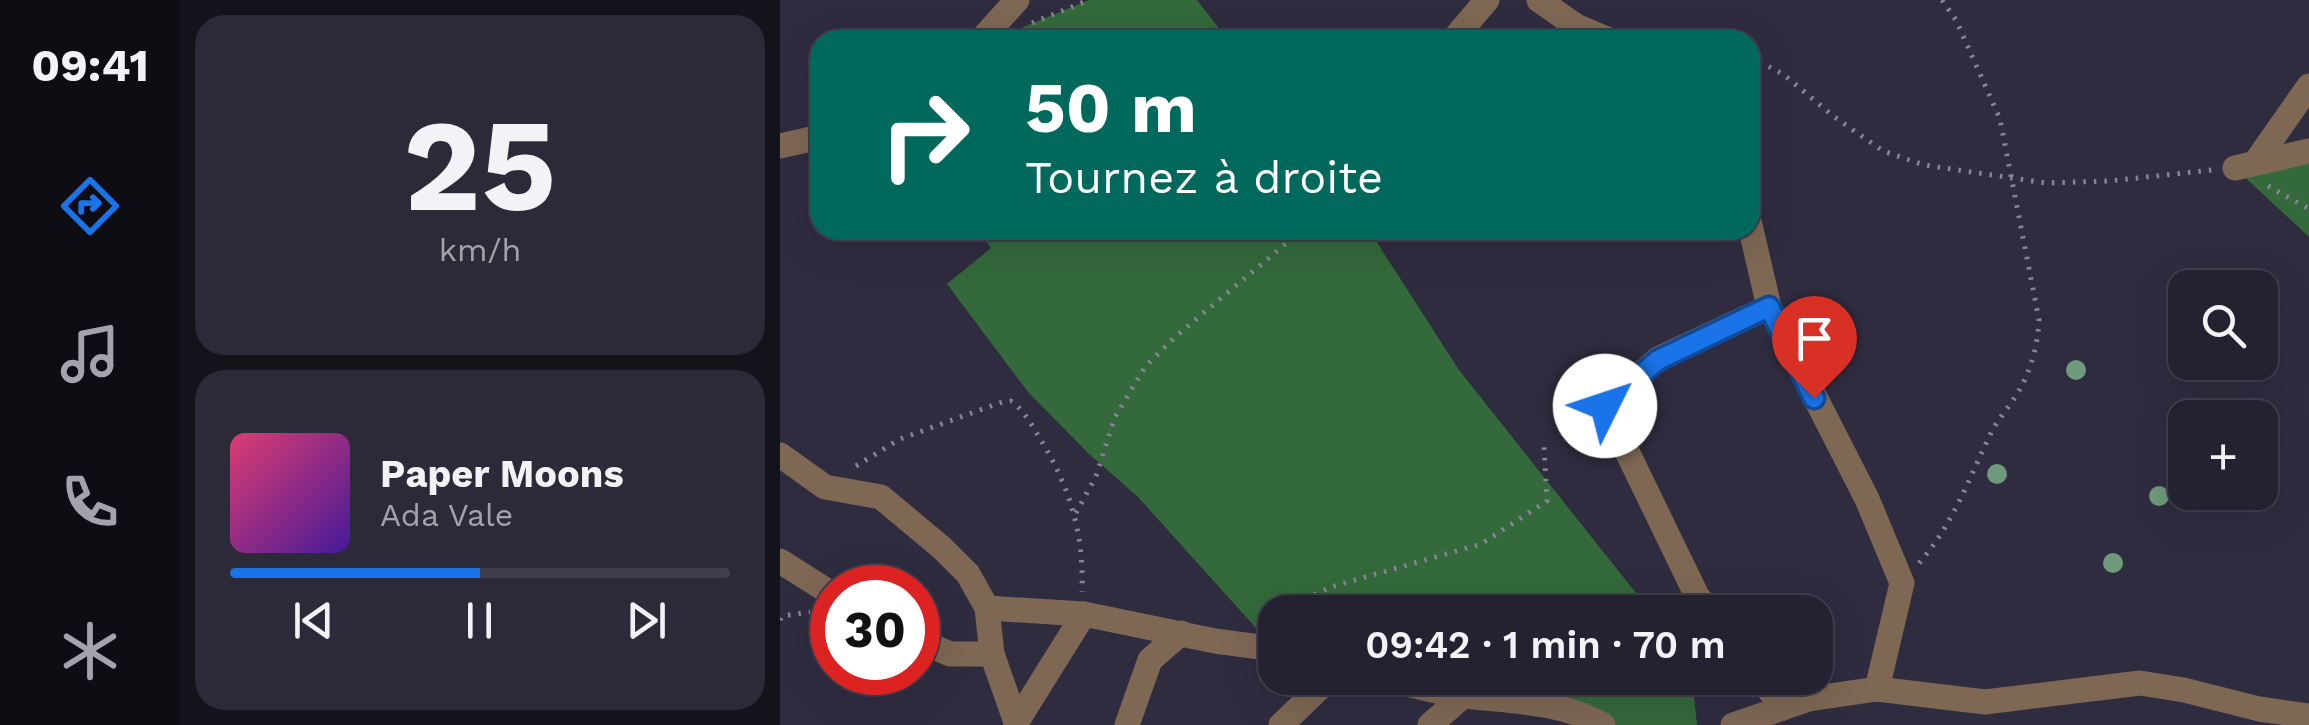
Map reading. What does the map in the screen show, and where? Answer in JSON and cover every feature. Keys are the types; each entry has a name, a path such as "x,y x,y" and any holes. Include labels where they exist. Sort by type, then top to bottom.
{"street":[{"path":"990,30 1017,0"},
{"path":"1462,30 1487,0"},
{"path":"1539,0 1585,30"},
{"path":"2245,165 2309,86"},
{"path":"780,146 810,138"},
{"path":"2245,165 2309,151"},
{"path":"1753,240 1769,307 1866,500 1902,583 1877,688"},
{"path":"1697,595 1605,406 1658,360 1769,307"},
{"path":"780,455 825,488 881,496 968,574 986,608 992,654 1016,724"},
{"path":"780,561 810,589"},
{"path":"986,608 1084,614 1258,647"},
{"path":"1016,724 1084,614"},
{"path":"1127,725 1150,660 1181,632"},
{"path":"940,650 950,654 992,654"},
{"path":"1733,725 1808,699 1877,688 1985,702 2140,683 2309,716"},
{"path":"1281,725 1312,695"},
{"path":"1458,695 1522,700 1580,712 1604,725"},
{"path":"1773,695 1783,708"},
{"path":"1430,725 1463,696"}],"path":[{"path":"1028,25 1089,0"},
{"path":"1902,583 1935,546 1964,495 1993,429 2022,386 2035,350 2039,320 2000,119 1956,20 1942,0"},
{"path":"1760,62 1784,74 1833,116 1883,151 1924,164 2046,183 2109,181 2245,165"},
{"path":"1076,513 1096,476 1115,416 1145,367 1290,240"},
{"path":"825,488 900,439 1010,402 1034,429 1062,474 1076,513 1082,549 1084,614"},
{"path":"1315,595 1481,544 1520,520 1547,500 1544,446"},
{"path":"780,620 810,607"}],"green space":[{"path":"1089,0 1197,0 1220,30 1016,30"},
{"path":"2309,151 2309,237 2235,168"},
{"path":"985,240 1375,240 1459,370 1638,595 1258,595 1258,630 1138,497 1028,392 947,284 991,248"},
{"path":"1462,695 1694,695 1697,725 1603,725"}],"route":[{"path":"1605,406 1658,360 1769,307 1814,398"}]}
